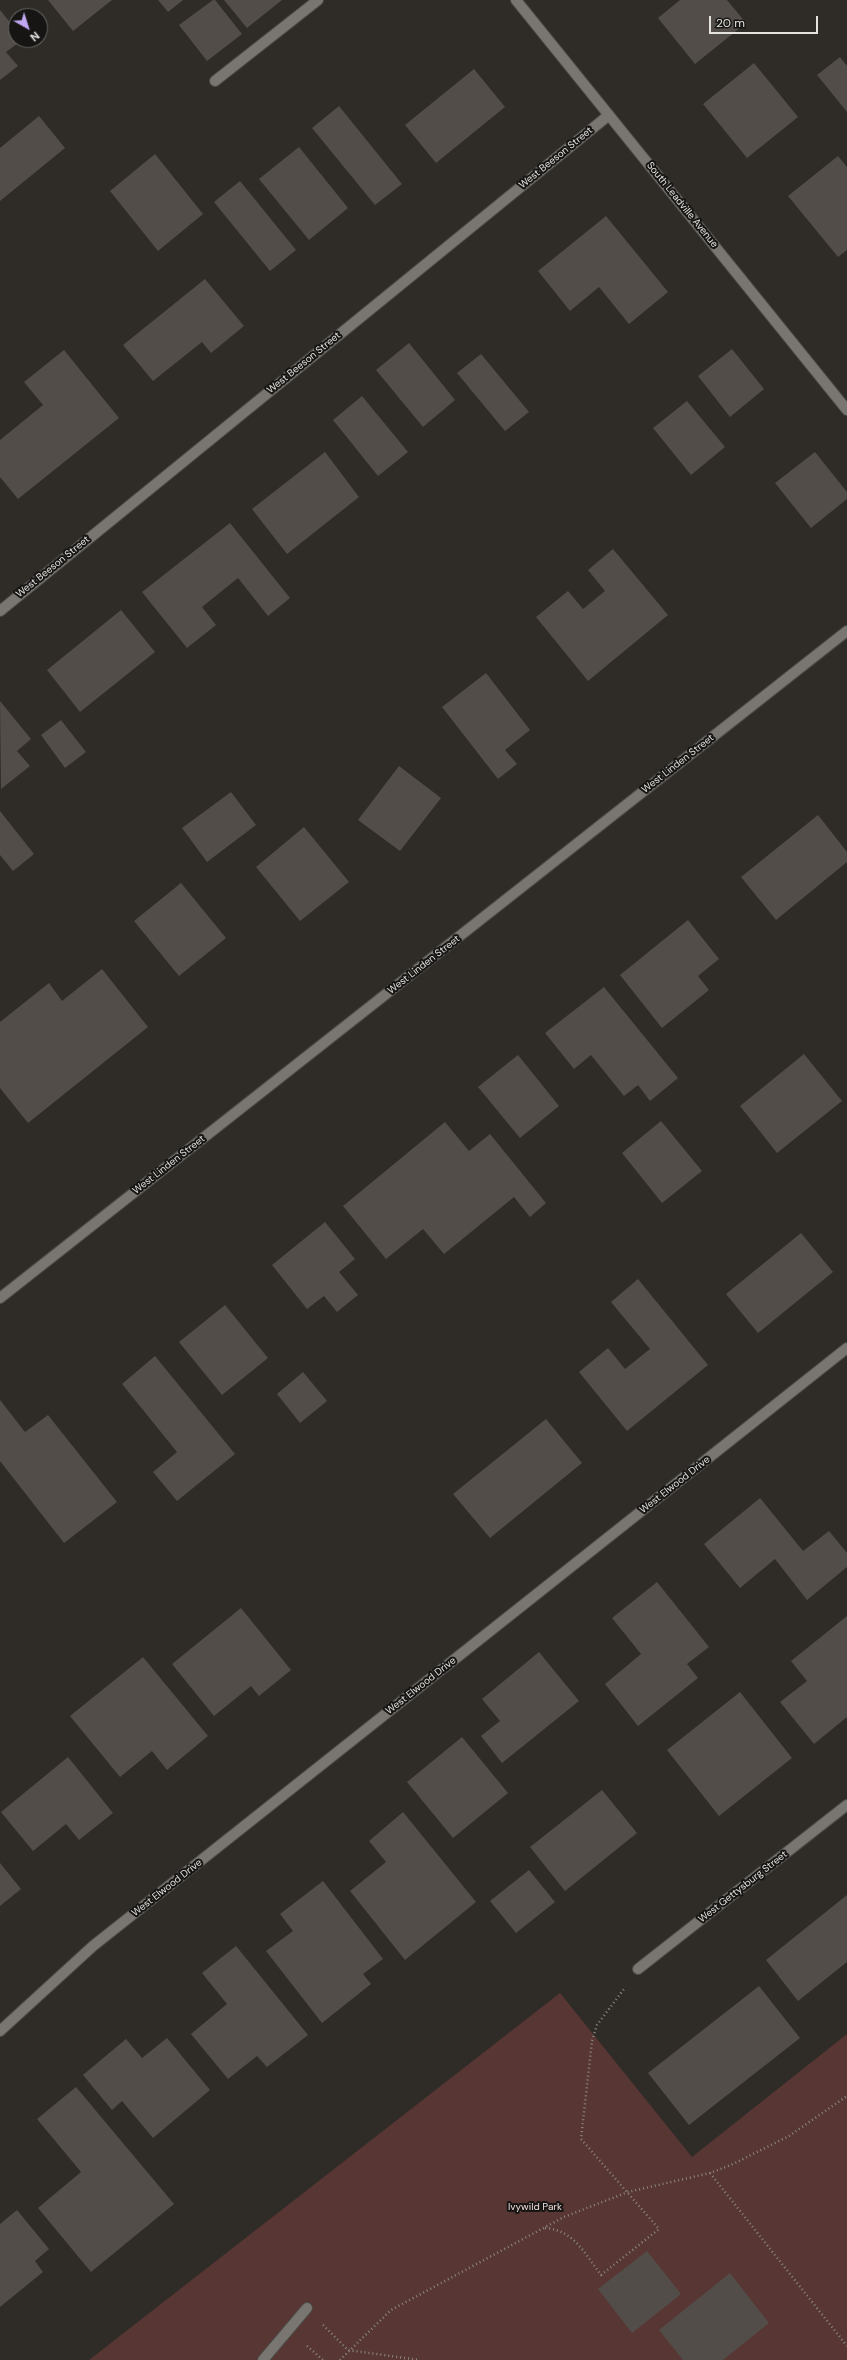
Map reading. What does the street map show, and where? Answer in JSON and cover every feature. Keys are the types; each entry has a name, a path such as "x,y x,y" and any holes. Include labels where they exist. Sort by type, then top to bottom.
{"street":[{"path":"216,81 318,0"},
{"name":"South Leadville Avenue","path":"516,0 847,410"},
{"name":"West Beeson Street","path":"0,611 609,115"},
{"name":"West Linden Street","path":"0,1298 847,631"},
{"name":"West Elwood Drive","path":"0,2031 93,1946 847,1348"},
{"name":"West Gettysburg Street","path":"638,1969 847,1805"},
{"path":"263,2360 307,2308"}],"path":[{"path":"545,2228 558,2229 571,2236 601,2275 659,2230 628,2192 580,2139 592,2040 597,2025 607,2012"},
{"path":"340,2360 348,2350 391,2310 464,2269 564,2217 628,2192 710,2173 731,2166 789,2136 847,2096"},
{"path":"710,2173 847,2346"},
{"path":"307,2308 348,2350 419,2360"}],"green space":[{"name":"Ivywild Park","path":"560,1993 692,2157 847,2034 847,2360 89,2360"}],"building":[{"path":"48,0 112,0 73,31"},
{"path":"158,0 183,0 168,12"},
{"path":"215,0 242,34 207,61 179,25"},
{"path":"224,0 282,0 247,28"},
{"path":"680,0 727,0 746,23 695,64 658,18"},
{"path":"0,10 8,20 8,48 11,48 6,52 18,66 0,80"},
{"path":"840,57 847,66 847,112 817,75"},
{"path":"754,63 798,117 747,158 703,104"},
{"path":"474,69 505,107 436,163 405,125"},
{"path":"339,106 402,184 375,205 312,128"},
{"path":"39,116 65,148 0,201 0,148"},
{"path":"299,147 348,208 309,240 259,179"},
{"path":"155,154 203,214 158,251 110,191"},
{"path":"838,156 847,167 847,250 838,257 788,196"},
{"path":"240,181 296,250 270,271 214,202"},
{"path":"606,216 668,292 629,324 599,287 570,311 538,271"},
{"path":"205,279 244,326 211,353 202,342 153,381 123,345"},
{"path":"409,343 455,400 423,427 376,370"},
{"path":"732,349 764,389 730,417 698,376"},
{"path":"64,350 119,418 18,499 0,477 0,440 43,405 24,382"},
{"path":"481,354 529,412 505,431 457,373"},
{"path":"362,396 408,452 378,476 333,420"},
{"path":"687,401 725,447 691,475 653,428"},
{"path":"325,452 359,497 287,554 252,509"},
{"path":"815,452 847,492 847,499 811,528 775,483"},
{"path":"230,523 290,598 268,616 238,578 202,607 216,625 187,648 142,592"},
{"path":"613,549 668,615 588,681 536,617 568,591 583,609 605,591 588,570"},
{"path":"121,610 155,652 80,712 47,670"},
{"path":"486,673 530,730 505,750 517,764 498,779 442,707"},
{"path":"0,701 31,739 17,751 30,766 1,789"},
{"path":"61,720 86,752 65,768 41,735"},
{"path":"399,766 441,798 400,851 358,820"},
{"path":"231,792 256,825 207,862 182,828"},
{"path":"0,811 34,854 13,871 0,855"},
{"path":"818,815 847,852 847,862 776,920 741,877"},
{"path":"304,827 349,882 300,921 256,867"},
{"path":"181,883 226,938 179,976 134,921"},
{"path":"688,920 719,959 698,976 709,990 662,1028 620,975"},
{"path":"102,969 148,1027 28,1123 0,1088 0,1022 49,983 62,1001"},
{"path":"604,987 678,1078 650,1101 638,1085 624,1096 591,1055 574,1069 545,1033"},
{"path":"804,1054 842,1101 777,1153 740,1106"},
{"path":"518,1055 559,1106 520,1138 478,1087"},
{"path":"661,1121 702,1171 662,1203 622,1153"},
{"path":"445,1122 469,1151 490,1134 546,1203 530,1217 514,1197 444,1254 423,1229 386,1259 343,1206"},
{"path":"325,1222 355,1259 339,1272 358,1295 337,1312 324,1296 307,1309 272,1265"},
{"path":"801,1233 833,1272 758,1333 726,1294"},
{"path":"638,1279 708,1365 627,1431 579,1372 608,1348 625,1369 650,1349 611,1302"},
{"path":"225,1305 268,1358 222,1395 179,1342"},
{"path":"155,1356 235,1454 177,1501 153,1472 177,1452 122,1384"},
{"path":"303,1372 327,1401 300,1423 277,1394"},
{"path":"0,1400 25,1432 48,1415 117,1502 64,1543 0,1461"},
{"path":"546,1419 582,1463 490,1538 453,1494"},
{"path":"760,1498 803,1551 829,1531 847,1553 847,1567 807,1600 775,1559 740,1588 704,1544"},
{"path":"657,1582 709,1647 687,1664 698,1678 638,1726 605,1684 641,1654 612,1618"},
{"path":"241,1608 291,1670 259,1696 251,1686 214,1716 172,1664"},
{"path":"847,1616 847,1717 814,1744 780,1702 807,1681 791,1661"},
{"path":"539,1652 579,1701 502,1763 481,1736 500,1721 482,1699"},
{"path":"143,1657 208,1736 167,1770 152,1751 120,1777 70,1716"},
{"path":"740,1692 792,1758 719,1816 667,1750"},
{"path":"462,1737 508,1793 453,1838 407,1782"},
{"path":"68,1757 113,1813 79,1840 66,1824 33,1851 1,1812"},
{"path":"602,1790 637,1833 565,1891 530,1847"},
{"path":"403,1812 476,1902 405,1960 350,1891 386,1862 369,1841"},
{"path":"0,1863 21,1889 0,1906"},
{"path":"529,1870 555,1902 516,1933 490,1901"},
{"path":"323,1881 383,1959 363,1974 371,1984 322,2023 266,1951 293,1931 280,1914"},
{"path":"847,1895 847,1962 798,2001 766,1960"},
{"path":"236,1946 308,2035 267,2067 257,2056 228,2079 191,2034 227,2004 202,1973"},
{"path":"759,1986 800,2038 689,2125 648,2073"},
{"path":"167,2038 210,2090 153,2138 122,2101 112,2110 83,2075 126,2039 142,2058"},
{"path":"76,2087 174,2204 91,2272 38,2208 81,2172 37,2119"},
{"path":"17,2210 49,2249 35,2261 43,2272 0,2307 0,2224"},
{"path":"647,2251 681,2294 632,2333 598,2289"},
{"path":"730,2273 769,2323 723,2360 683,2360 659,2330"}]}
